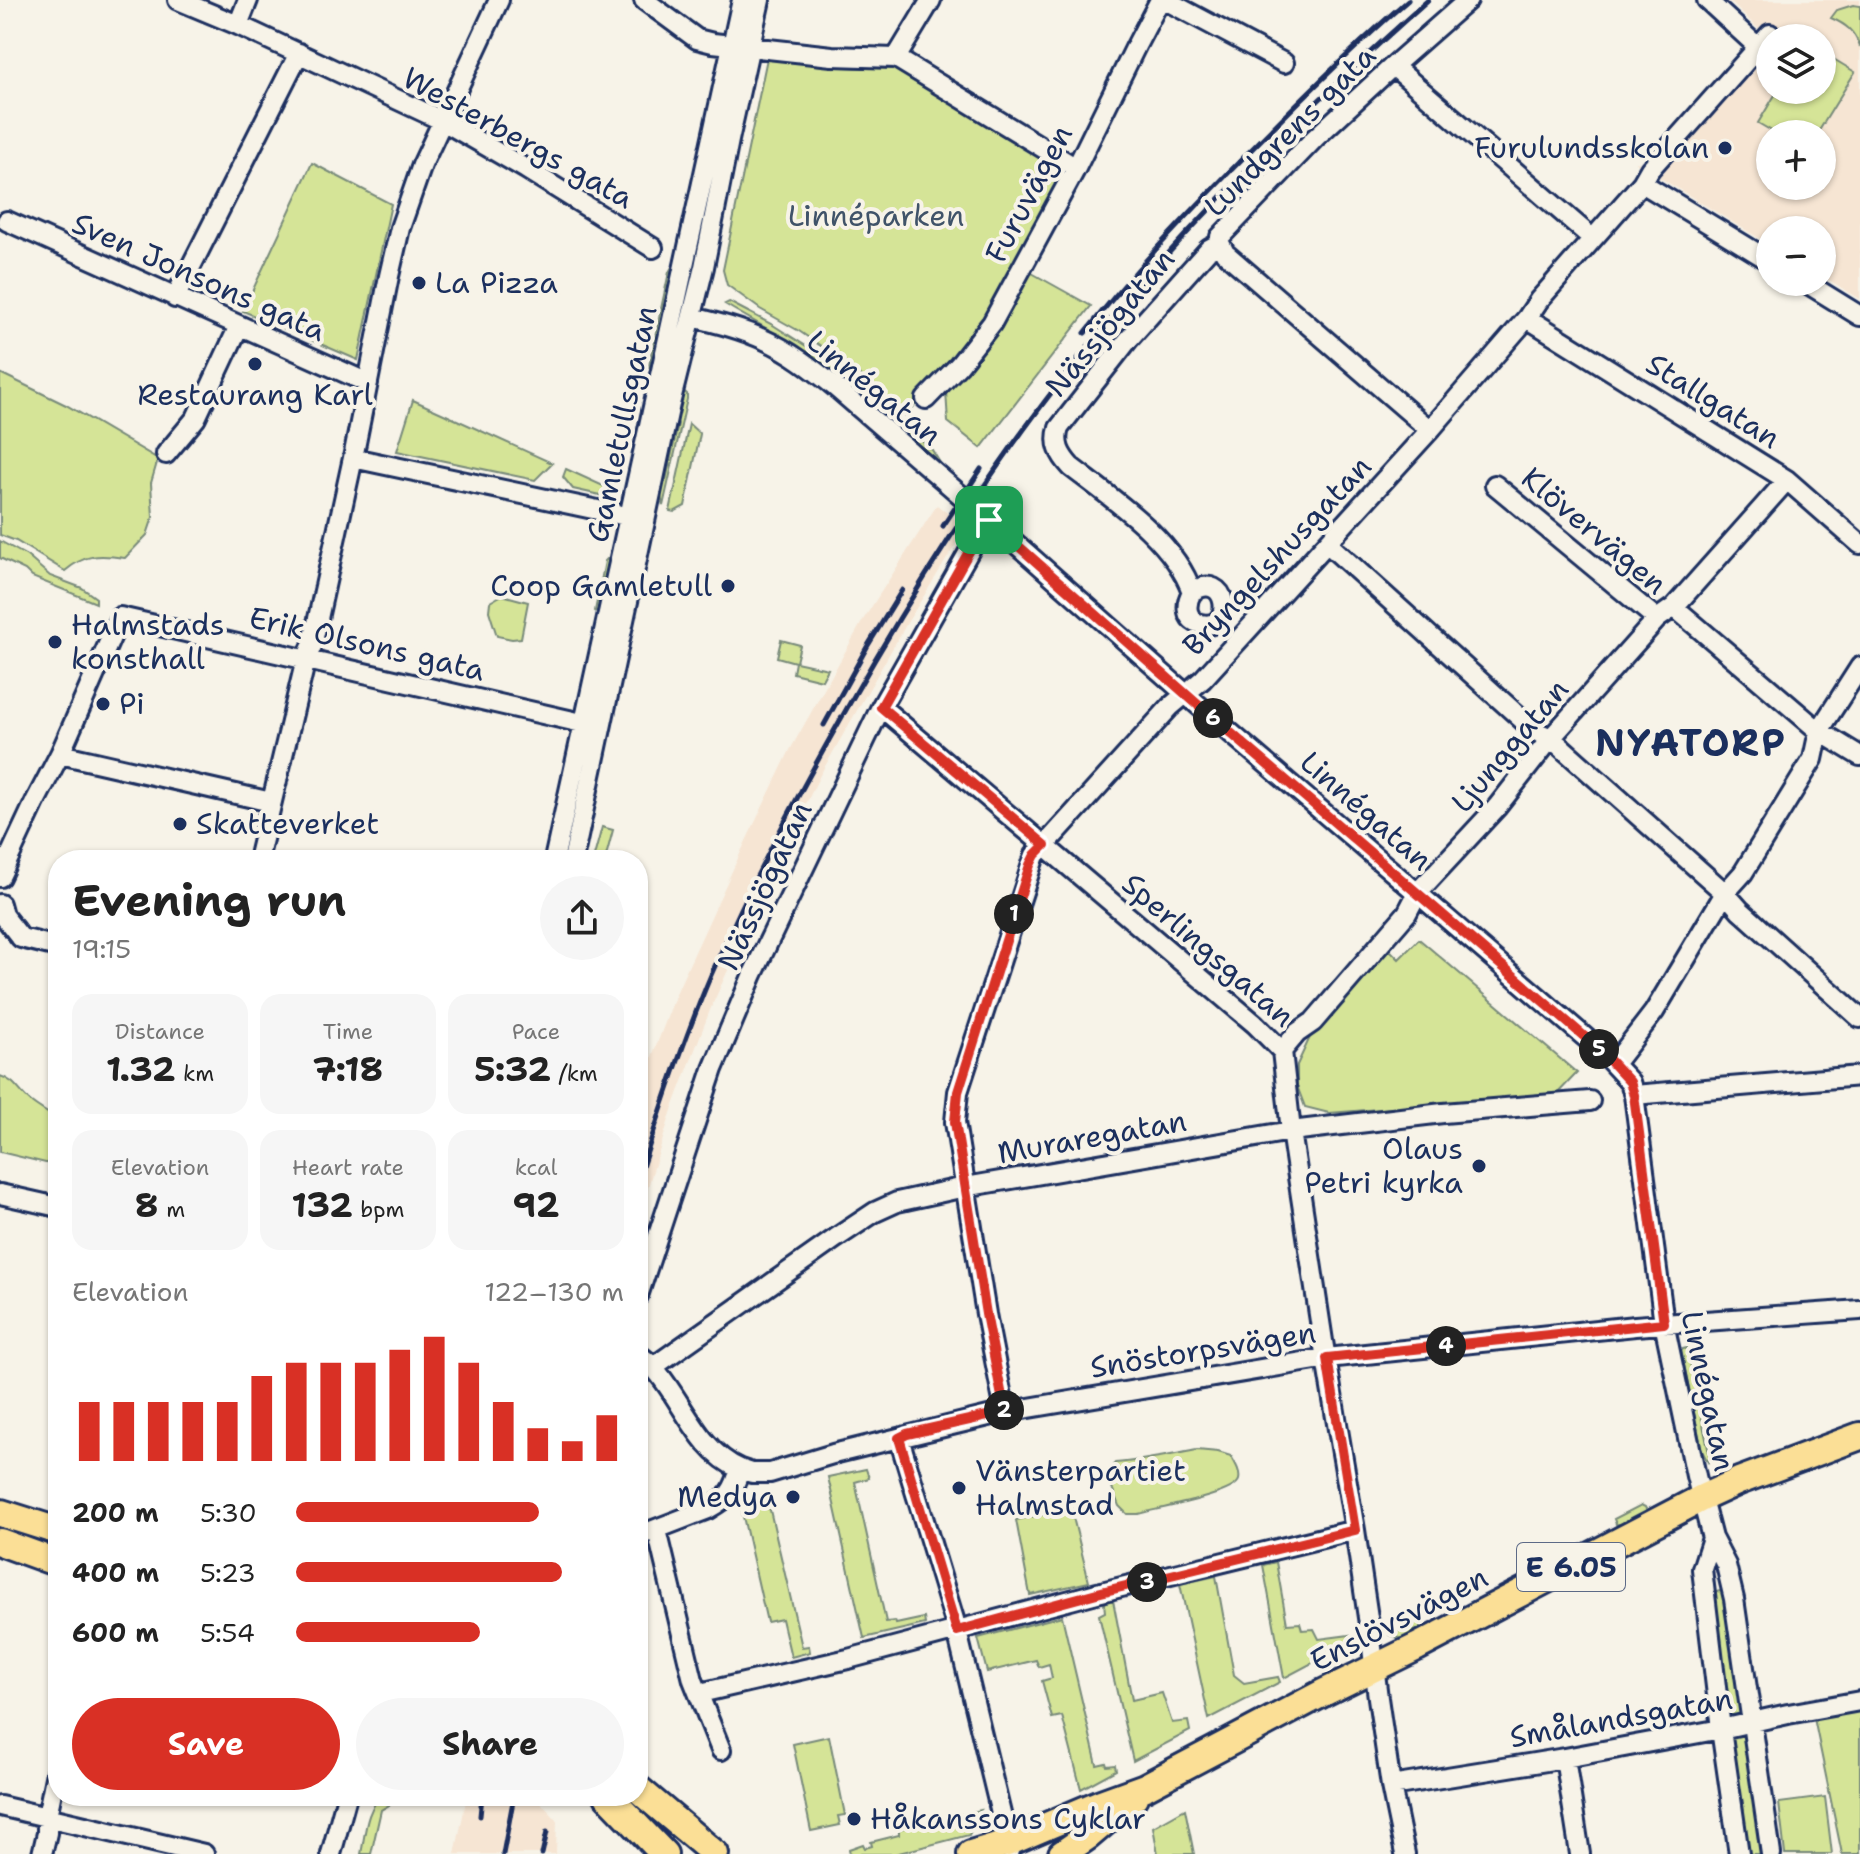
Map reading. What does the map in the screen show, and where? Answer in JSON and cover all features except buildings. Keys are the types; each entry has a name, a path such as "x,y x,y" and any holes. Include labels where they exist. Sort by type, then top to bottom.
{"highway":[{"name":"Enslövsvägen","path":"1086,1833 1101,1803 1145,1787 1702,1498 1860,1436"},
{"path":"1,1513 48,1519"},
{"path":"1,1513 48,1528"},
{"path":"0,1542 48,1549"},
{"path":"0,1542 48,1559"},
{"name":"Enslövsvägen","path":"1062,1854 1145,1787"},
{"path":"648,1797 715,1854"},
{"path":"618,1806 664,1854"},
{"name":"Enslövsvägen","path":"971,1854 1086,1833"},
{"name":"Enslövsvägen","path":"1033,1854 1056,1840 1086,1833"}],"street":[{"name":"Westerbergs gata","path":"178,0 443,121 653,248"},
{"path":"238,25 248,0"},
{"path":"260,850 306,659 312,646 400,228 422,165 499,0"},
{"path":"644,0 697,39 740,47 832,56 896,58 1076,168"},
{"name":"Gamletullsgatan","path":"639,519 706,256 740,47 742,0"},
{"name":"Gamletullsgatan","path":"575,850 594,725 740,47 760,0"},
{"path":"896,58 931,0"},
{"path":"1163,0 1284,63"},
{"name":"Furuvägen","path":"926,399 959,365 992,323 1163,0"},
{"name":"Lundgrens gata","path":"1430,430 1225,253 1220,243 1223,232 1315,138 1468,0"},
{"name":"Bryngelshusgatan","path":"1005,1412 955,1122 958,1092 1030,865 1035,855 1170,707 1203,679 1430,430 1642,183 1650,169 1764,40 1707,0"},
{"path":"175,298 299,53"},
{"path":"1393,66 1592,238"},
{"path":"1642,183 1756,252"},
{"name":"Sven Jonsons gata","path":"7,221 368,383"},
{"name":"Nässjögatan","path":"1192,592 1186,576 1153,533 1063,458 1057,436 1059,428 1128,340 1209,249 1220,243"},
{"path":"1828,296 1860,316"},
{"name":"Linnégatan","path":"692,317 767,340 817,372 1418,892 1614,1064 1630,1082 1664,1323 1712,1538 1726,1565 1734,1599 1771,1854"},
{"name":"Stallgatan","path":"1527,318 1787,480 1860,544"},
{"path":"166,454 196,418 239,326"},
{"path":"353,458 639,519"},
{"name":"Ljunggatan","path":"1282,1051 1297,1033 1313,1022 1397,925 1418,892 1497,807 1551,738 1787,480"},
{"name":"Klövervägen","path":"1495,485 1657,619"},
{"name":"Nässjögatan","path":"648,1266 713,1069 753,974 881,707 989,520"},
{"path":"1328,544 1535,731 1551,738 1725,893 1860,1018"},
{"path":"1674,607 1819,731 1860,756"},
{"name":"Erik Olsons gata","path":"60,754 120,617 594,725"},
{"path":"1614,1064 1654,1012 1725,893 1743,873 1813,759 1819,731 1860,667"},
{"name":"Sperlingsgatan","path":"881,707 1255,1024 1282,1051 1291,1131 1355,1530 1391,1786 1405,1854"},
{"name":"Gamletullsgatan","path":"557,850 594,725"},
{"path":"0,877 60,754 271,802"},
{"path":"0,904 3,915 21,938 48,945"},
{"path":"1634,1095 1860,1076"},
{"name":"Muraregatan","path":"653,1367 836,1238 875,1212 897,1202 965,1187 1291,1131 1443,1113 1590,1101"},
{"path":"0,1194 48,1205"},
{"name":"Snöstorpsvägen","path":"740,1469 770,1473 907,1434 1005,1412 1327,1358 1664,1323 1860,1310"},
{"path":"648,1363 712,1449 728,1464 740,1469 735,1488 717,1504 648,1533"},
{"path":"899,1438 957,1631 1009,1848"},
{"path":"657,1530 693,1680 721,1750"},
{"path":"700,1693 820,1666 1097,1593 1355,1530"},
{"name":"Linnégatan","path":"1712,1538 1702,1569 1739,1854"},
{"name":"Smålandsgatan","path":"1391,1786 1565,1758 1860,1701"},
{"path":"1565,1758 1580,1854"},
{"path":"0,1806 204,1854"},
{"path":"42,1854 49,1806"},
{"path":"331,1854 344,1806"}],"shaded area":[{"name":"Furulundsskolan","path":"1728,0 1860,0 1860,299 1836,284 1836,216 1756,216 1756,236 1634,162 1665,165 1756,61 1756,104 1836,104 1836,24 1756,24 1756,27"},
{"path":"937,505 966,528 907,623 820,775 760,899 710,1010 671,1113 648,1187 648,1067 678,989 745,843 790,750 863,620"},
{"path":"465,1806 544,1806 557,1820 556,1854 455,1854"}],"green space":[{"path":"1860,6 1860,47 1849,29 1831,18 1837,10"},
{"name":"Linnéparken","path":"767,58 842,67 897,69 1061,166 1059,184 987,318 906,416 847,364 727,285 723,270"},
{"path":"1836,60 1855,72 1836,103"},
{"path":"1770,104 1835,104 1826,120 1760,120"},
{"path":"312,163 391,204 358,360 243,311"},
{"path":"678,266 655,373 649,367 651,355 669,272 672,267"},
{"path":"1030,272 1091,306 981,448 948,422 946,391 978,357"},
{"path":"729,302 828,360 932,450 942,466 814,356 725,304"},
{"path":"0,373 66,405 158,459 151,483 153,517 147,535 125,558 93,557 79,561 65,571 16,541 0,535"},
{"path":"681,389 687,394 687,399 663,506 661,483 666,480 678,424 673,416"},
{"path":"413,400 552,463 535,480 397,451"},
{"path":"689,424 700,434 685,506 674,512 670,511"},
{"path":"566,469 610,489 609,497 573,489 563,477"},
{"path":"0,541 27,556 50,576 82,588 96,598 96,603 32,577 25,570 0,558"},
{"path":"615,557 597,612 605,561"},
{"path":"502,595 528,602 521,638 497,636 489,611 490,602"},
{"path":"781,640 800,645 796,662 828,669 822,680 793,673 795,662 777,657"},
{"path":"602,827 613,830 608,850 596,850"},
{"path":"1419,939 1577,1073 1556,1095 1329,1113 1305,1107 1297,1086 1297,1065 1311,1035 1385,945 1399,959"},
{"path":"0,1076 48,1113 48,1164 0,1152"},
{"path":"1687,1348 1710,1458 1708,1462 1702,1451 1681,1351"},
{"path":"1197,1450 1231,1456 1239,1480 1234,1486 1210,1496 1138,1514 1127,1514 1119,1506 1107,1474 1115,1463"},
{"path":"866,1469 869,1478 855,1482 886,1622 895,1621 896,1624 924,1618 925,1624 864,1638 828,1477"},
{"path":"759,1501 770,1510 802,1647 809,1646 810,1652 791,1657 782,1619 767,1622 742,1512 743,1507"},
{"path":"1641,1505 1649,1515 1630,1525 1616,1524 1614,1519"},
{"path":"1071,1509 1089,1582 1030,1595 1016,1520"},
{"path":"1276,1562 1287,1624 1300,1623 1302,1630 1314,1629 1319,1639 1350,1635 1350,1643 1284,1678 1263,1565"},
{"path":"1216,1576 1234,1675 1244,1683 1278,1677 1280,1682 1209,1719 1180,1584"},
{"path":"1726,1592 1745,1719 1727,1720 1713,1593"},
{"path":"1113,1600 1132,1700 1162,1693 1172,1723 1188,1721 1190,1731 1133,1761 1099,1615 1105,1612 1104,1603"},
{"path":"1062,1616 1097,1765 1115,1765 1116,1770 1081,1789 1062,1716 1052,1718 1042,1681 1052,1678 1049,1664 1039,1667 1036,1660 987,1672 978,1638"},
{"path":"1418,1620 1422,1621 1415,1635 1401,1638 1390,1635"},
{"path":"1860,1711 1860,1854 1842,1854 1814,1718"},
{"path":"1747,1730 1764,1854 1745,1854 1728,1734"},
{"path":"829,1736 845,1815 838,1816 840,1825 811,1831 793,1744"},
{"path":"1825,1797 1832,1854 1785,1854 1779,1803"},
{"path":"388,1806 381,1810 371,1854 361,1854 365,1830 373,1807"},
{"path":"1185,1809 1194,1854 1158,1854 1153,1827"},
{"path":"981,1810 969,1835 895,1854 850,1854 849,1849 863,1844 865,1848 872,1846 871,1842 899,1835 899,1829"}],"railway":[{"path":"1085,333 1142,264 1224,177 1325,76 1408,0"},
{"path":"648,1150 691,1025 748,894 852,699 897,621 971,505 1080,356 1161,261 1291,127 1428,0"},
{"path":"943,526 981,469"},
{"path":"824,725 902,590"},
{"path":"480,1816 481,1806"},
{"path":"503,1854 512,1806"},
{"path":"542,1854 547,1832"}],"place":[{"name":"Furulundsskolan","path":"1725,148"},
{"name":"La Pizza","path":"419,283"},
{"name":"Restaurang Karl","path":"255,364"},
{"name":"Coop Gamletull","path":"728,586"},
{"name":"Halmstads konsthall","path":"55,642"},
{"name":"Pi","path":"103,704"},
{"name":"Skatteverket","path":"180,824"},
{"name":"Olaus Petri kyrka","path":"1479,1166"},
{"name":"Vänsterpartiet Halmstad","path":"959,1488"},
{"name":"Medya","path":"793,1497"},
{"name":"Håkanssons Cyklar","path":"854,1819"}],"district":[{"name":"NYATORP","path":"1691,743"}],"route":[{"path":"989,520 1197,704 1600,1050 1630,1082 1664,1323 1327,1358 1355,1530 957,1631 899,1438 1005,1412 955,1122 958,1092 1030,865 1045,845 881,707 989,520"}]}
